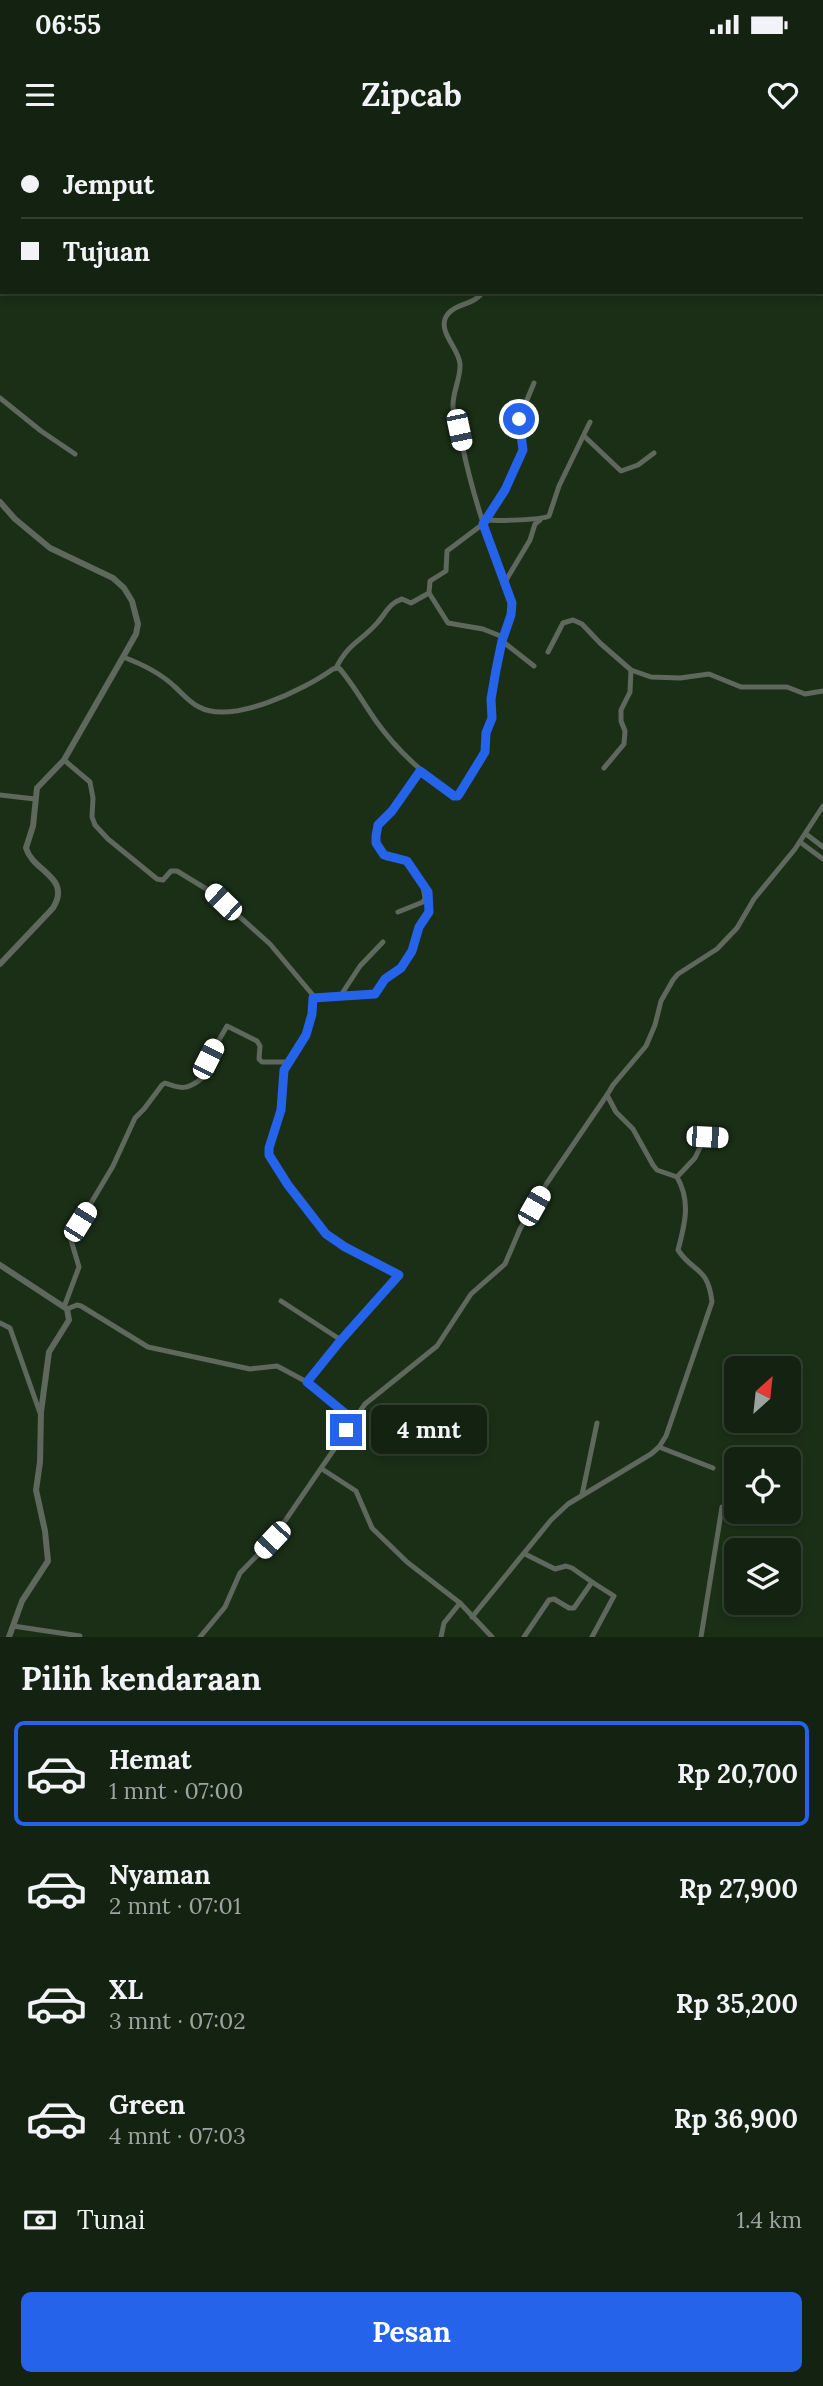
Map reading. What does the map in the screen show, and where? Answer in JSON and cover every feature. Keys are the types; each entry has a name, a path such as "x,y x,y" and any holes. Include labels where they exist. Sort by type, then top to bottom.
{"street":[{"path":"336,668 340,669 377,723 420,771 454,796 460,794 485,752 486,733 492,718 493,687 512,603 474,497 454,410 459,359 444,324 452,309 477,299 481,294"},
{"path":"534,383 519,419 523,450 505,490 485,522 447,551 446,571 430,581 429,593 448,623 484,629 502,639 534,666"},
{"path":"0,398 75,454"},
{"path":"505,582 530,540 535,524 549,516 559,486 590,422"},
{"path":"584,436 621,471 638,465 653,453"},
{"path":"0,502 15,519 50,548 107,575 124,588 132,601 138,624 136,634 64,760 37,788 33,826 26,848 31,858 55,883 59,892 58,899 53,908 0,964"},
{"path":"485,522 522,518 540,520"},
{"path":"123,657 153,670 197,706 214,713 231,713 296,692 336,668 346,651 377,624 393,603 402,599 411,603 429,593"},
{"path":"548,652 563,623 566,620 578,621 631,670 660,678 709,674 741,687 787,687 805,694 823,691"},
{"path":"604,768 624,744 621,710 631,692 631,670"},
{"path":"64,760 90,782 93,821 101,832 157,880 163,880 171,871 177,871 213,893 282,956 310,990 313,998 312,1014 306,1035 284,1070 281,1110 269,1148 274,1165 326,1234 399,1275 307,1382"},
{"path":"313,998 375,994 385,979 403,965 412,951 419,927 429,912 429,896 407,861 384,855 376,843 376,836 378,825 392,811 420,771"},
{"path":"0,795 34,799"},
{"path":"200,1637 225,1607 240,1573 272,1540 322,1469 352,1419 365,1404 437,1346 471,1294 505,1264 520,1228 547,1182 613,1085 646,1046 661,1001 673,980 710,954 737,928 754,900 806,834 823,806"},
{"path":"806,834 823,847"},
{"path":"800,842 823,859"},
{"path":"398,912 423,901 423,885"},
{"path":"341,995 360,966 383,942"},
{"path":"9,1637 22,1601 45,1567 49,1554 36,1490 40,1462 40,1415 49,1352 68,1324 66,1308 79,1267 72,1235 113,1166 135,1118 165,1083 183,1089 201,1079 223,1028 227,1026 257,1041 260,1046 259,1059 262,1062 288,1062"},
{"path":"472,1617 551,1520 582,1495 639,1462 659,1447 666,1436 712,1302 705,1275 678,1250 687,1207 683,1188 677,1177 657,1170 633,1129 616,1112 607,1095"},
{"path":"677,1177 695,1158 704,1139 725,1138"},
{"path":"0,1265 66,1308 81,1306 148,1347 250,1369 276,1366 307,1382 352,1419"},
{"path":"281,1301 341,1340"},
{"path":"0,1323 10,1328 40,1415"},
{"path":"582,1495 597,1423"},
{"path":"659,1447 713,1468"},
{"path":"322,1469 356,1492 372,1528 416,1570 460,1603 492,1637"},
{"path":"701,1637 722,1507"},
{"path":"525,1554 557,1569 566,1566 614,1596 592,1637"},
{"path":"524,1637 549,1600 554,1599 574,1608 592,1582"},
{"path":"441,1637 444,1623 460,1603"},
{"path":"13,1626 80,1636"}],"route":[{"path":"346,1430 352,1419 307,1382 399,1275 326,1234 274,1165 269,1148 281,1110 284,1070 310,1026 313,998 375,994 385,979 403,965 416,942 419,927 429,912 428,892 407,861 387,858 378,848 378,825 392,811 420,771 454,796 458,796 485,752 486,733 492,718 491,699 496,670 512,603 483,524 505,490 523,450 519,419"}]}
